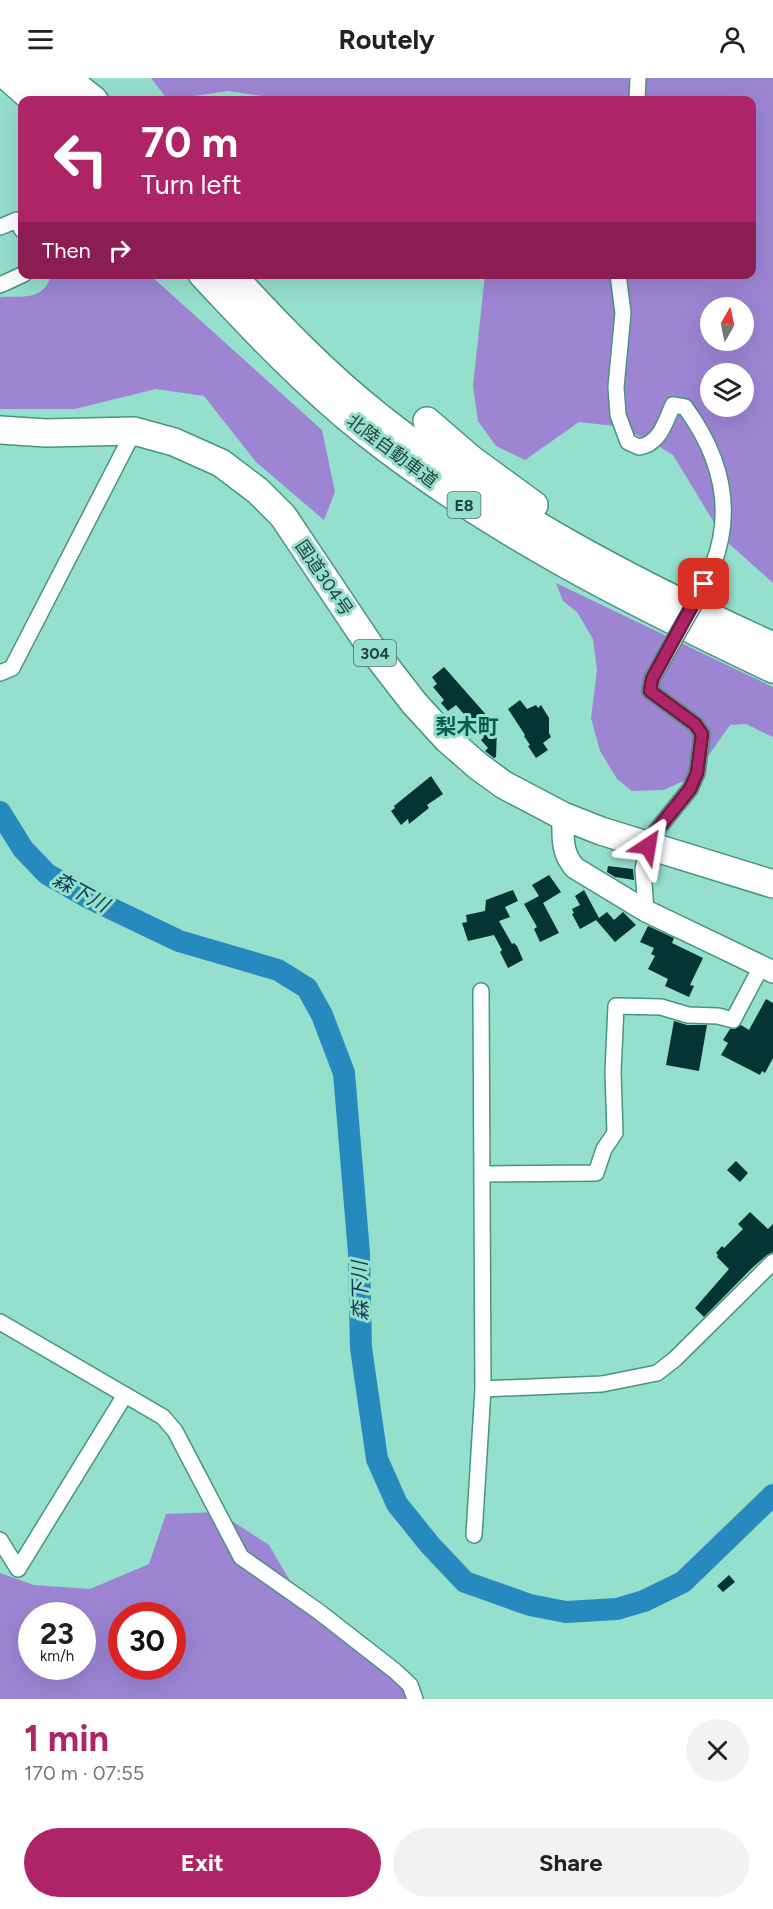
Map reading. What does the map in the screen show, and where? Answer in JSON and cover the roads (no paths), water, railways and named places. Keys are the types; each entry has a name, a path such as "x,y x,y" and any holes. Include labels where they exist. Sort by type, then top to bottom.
{"highway":[{"path":"9,78 29,96"},
{"path":"41,78 61,96"},
{"path":"66,78 89,96"},
{"path":"186,279 228,319 320,394"},
{"name":"北陸自動車道","path":"207,279 256,332 320,394 413,469 471,509 535,549 609,589 773,669"},
{"name":"北陸自動車道","path":"236,279 294,340 377,415 481,491 608,566 710,618 773,644"},
{"path":"427,421 471,459 555,520 654,582 773,644"},
{"name":"国道304号","path":"0,430 46,433 134,431 174,442 221,463 258,490 283,516 369,646 414,703 447,739 504,785 563,816 648,846 773,884"}],"street":[{"path":"637,96 638,78"},
{"path":"0,227 17,220 18,222"},
{"path":"0,285 18,277"},
{"path":"619,279 623,313 616,387 618,415 628,442 639,447 652,442 658,436 672,405 685,407 701,428 715,463 723,490 725,508 721,536 713,564 695,603 652,679 650,691 695,724 702,734 697,773 690,789 656,831 648,846 643,869 646,911"},
{"path":"0,673 12,668 134,431"},
{"path":"483,1174 596,1173 604,1149 615,1133 613,1072 616,1006 661,1007 688,1016 718,1016 733,1020 767,970 646,911 575,868 568,861 564,850 563,816"},
{"path":"474,1534 483,1389 482,991"},
{"path":"483,1389 602,1384 657,1373 675,1359 773,1262"},
{"path":"0,1322 163,1417 175,1431 241,1557 318,1611 395,1671 410,1685 415,1699"},
{"path":"0,1540 18,1569 125,1395"}],"waterway":[{"name":"森下川","path":"0,812 23,849 47,874 87,897 179,941 278,970 307,988 322,1015 344,1073 359,1253 361,1348 377,1459 397,1504 430,1545 465,1582 530,1605 566,1612 617,1609 644,1601 683,1582 773,1495"}],"district":[{"name":"梨木町","path":"467,727"}]}
